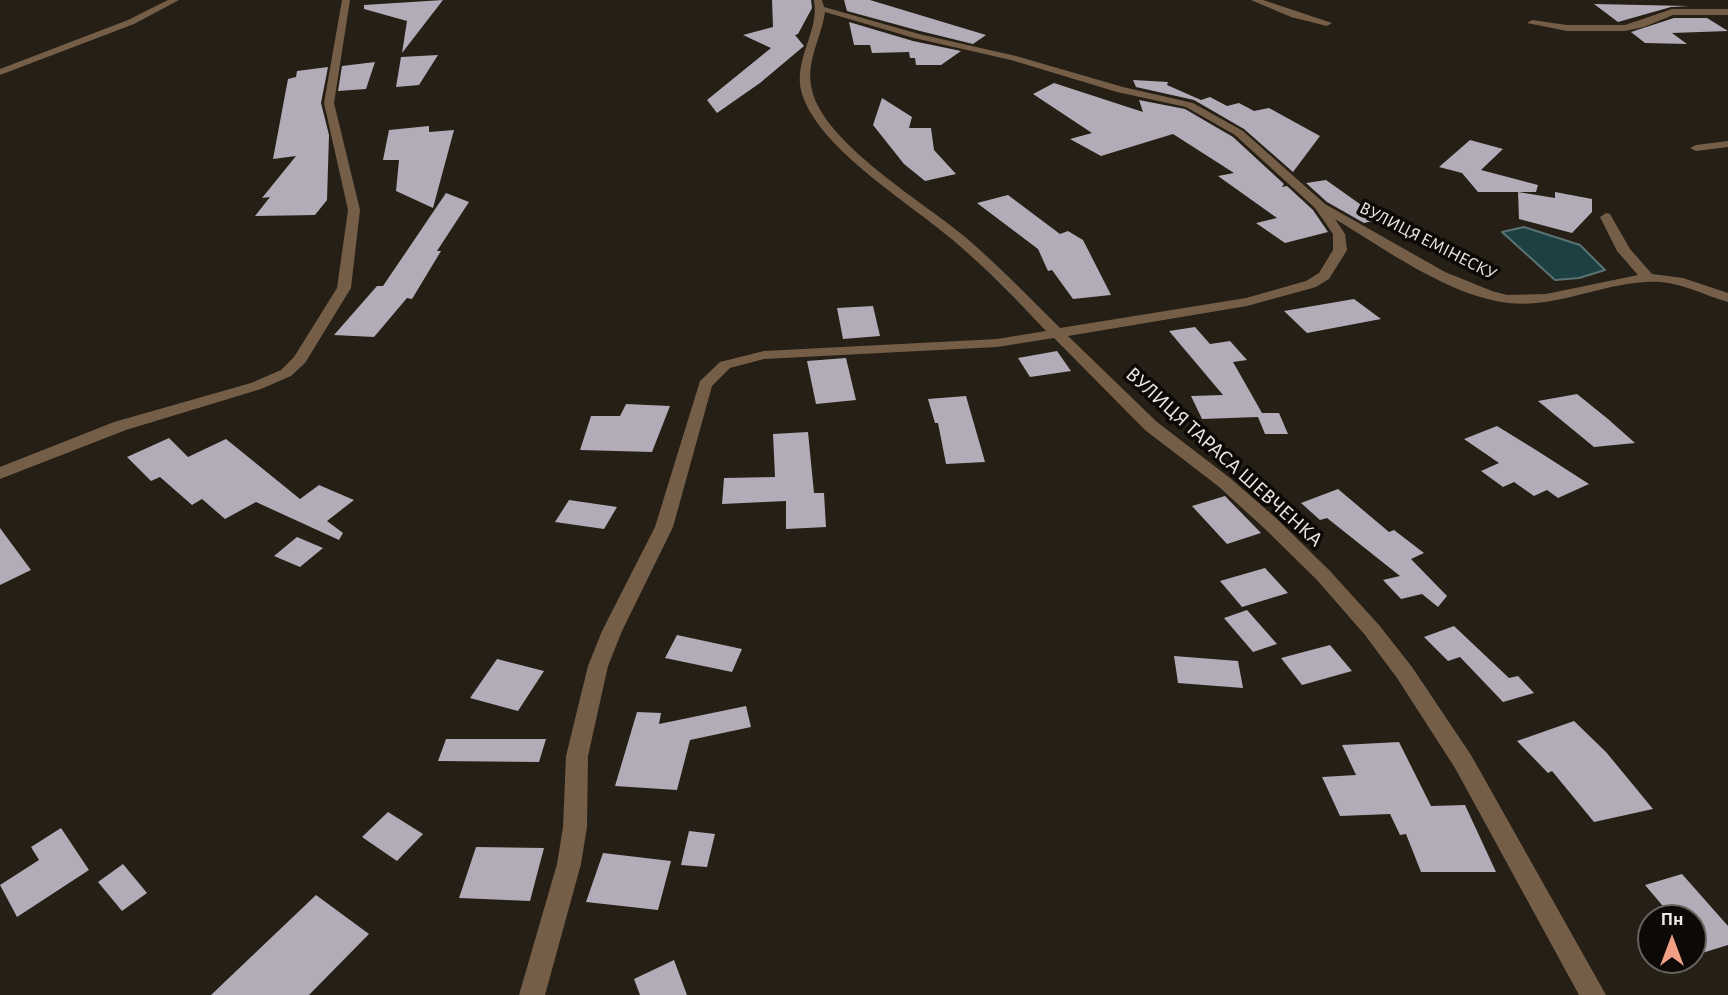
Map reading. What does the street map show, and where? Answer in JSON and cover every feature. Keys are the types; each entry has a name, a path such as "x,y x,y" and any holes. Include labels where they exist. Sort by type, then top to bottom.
{"street":[{"path":"0,72 131,22 175,0"},
{"path":"0,473 120,426 256,386 286,373 300,360 344,288 354,210 329,103 346,0"},
{"path":"1255,0 1294,15 1327,23"},
{"path":"532,995 569,864 575,827 577,756 591,689 612,631 664,527 709,378 725,365 764,355 975,345 1247,302 1311,284 1335,263 1341,242 1334,223 1319,205 1239,134 1189,105 1121,90 1013,58 917,36 820,4"},
{"name":"ВУЛИЦЯ ТАРАСА ШЕВЧЕНКА","path":"820,4 804,68 807,93 819,117 843,143 980,257 1152,426 1235,491 1367,624 1417,691 1456,752 1592,995"},
{"path":"1532,23 1577,29 1625,28 1648,23 1667,12 1728,12"},
{"path":"1696,148 1728,144"},
{"name":"ВУЛИЦЯ ЕМІНЕСКУ","path":"1319,205 1446,275 1493,296 1524,300 1548,298 1648,278 1680,281 1728,298"},
{"path":"1606,217 1624,251 1648,278"}],"water":[{"path":"1524,227 1580,245 1605,270 1579,278 1555,280 1502,232"}],"building":[{"path":"443,0 402,53 407,21 364,9 364,5"},
{"path":"772,0 811,0 812,8 795,35 804,46 760,83 717,113 707,100 771,48 743,35 773,27"},
{"path":"844,0 870,0 986,35 973,44 920,31 847,11"},
{"path":"1594,4 1689,6 1671,7 1618,22"},
{"path":"1674,18 1707,18 1728,31 1672,33 1687,44 1645,43 1631,32"},
{"path":"849,22 913,41 961,51 941,65 916,65 915,58 910,58 909,52 872,53 870,45 854,45"},
{"path":"438,55 419,85 396,87 401,57"},
{"path":"375,62 366,89 338,91 342,66"},
{"path":"328,67 321,103 329,135 327,200 315,215 255,216 270,197 262,198 296,156 273,159 288,79 296,77 297,71"},
{"path":"1133,80 1168,82 1167,85 1201,100 1210,97 1227,106 1239,103 1254,111 1269,108 1320,136 1293,172 1244,129 1194,100 1136,87"},
{"path":"1054,83 1143,112 1139,100 1185,109 1233,137 1284,184 1282,187 1287,186 1313,210 1328,232 1285,243 1256,223 1277,218 1218,176 1234,173 1173,134 1101,156 1070,139 1092,133 1033,94"},
{"path":"882,98 912,117 909,128 931,128 934,150 956,174 925,181 904,164 873,125"},
{"path":"429,126 429,132 454,130 433,208 396,191 399,160 383,160 389,130"},
{"path":"1470,140 1503,149 1481,170 1538,185 1536,192 1478,192 1462,173 1439,167"},
{"path":"1326,180 1381,219 1364,223 1327,202 1306,183"},
{"path":"1518,192 1555,198 1555,192 1592,199 1592,212 1572,233 1519,219"},
{"path":"446,193 469,202 437,251 441,251 412,299 407,298 374,337 334,335 377,286 383,286"},
{"path":"1008,195 1060,234 1068,231 1083,240 1111,295 1073,299 1052,270 1048,271 1038,249 977,203"},
{"path":"1354,299 1381,319 1307,333 1284,311"},
{"path":"873,306 880,336 843,339 837,308"},
{"path":"1195,327 1210,344 1230,341 1247,360 1233,362 1262,413 1279,413 1288,434 1265,434 1258,417 1202,419 1191,396 1223,395 1169,331"},
{"path":"1057,351 1071,371 1030,377 1018,358"},
{"path":"846,358 856,400 816,404 807,361"},
{"path":"1577,394 1635,443 1594,447 1538,401"},
{"path":"966,396 985,462 946,464 938,423 935,423 928,399"},
{"path":"626,404 670,406 652,452 580,450 591,416 620,416"},
{"path":"1497,426 1589,484 1558,498 1547,490 1534,496 1514,482 1503,487 1481,471 1499,463 1464,439"},
{"path":"808,432 814,493 824,493 826,527 786,529 786,501 722,504 724,478 775,477 773,434"},
{"path":"169,438 188,457 226,439 300,499 319,485 354,500 327,521 343,533 339,540 256,502 225,519 202,499 192,505 160,477 151,481 127,457"},
{"path":"1338,489 1389,532 1394,530 1424,553 1411,559 1447,596 1438,607 1422,594 1401,599 1383,580 1400,576 1327,518 1320,520 1301,503"},
{"path":"1225,496 1261,533 1227,544 1192,506"},
{"path":"569,500 617,507 604,529 555,522"},
{"path":"0,528 31,570 0,585"},
{"path":"297,537 323,548 300,567 274,556"},
{"path":"1265,568 1288,593 1242,607 1220,581"},
{"path":"1247,610 1277,644 1253,652 1224,618"},
{"path":"1454,626 1509,678 1518,676 1534,693 1503,702 1460,657 1448,661 1424,637"},
{"path":"677,635 742,649 732,672 665,658"},
{"path":"1330,645 1352,671 1302,685 1281,658"},
{"path":"1174,656 1238,661 1243,688 1178,683"},
{"path":"497,659 544,671 518,711 470,698"},
{"path":"746,706 751,727 690,740 677,790 615,786 637,712 661,713 659,724"},
{"path":"1574,721 1606,752 1653,809 1594,822 1552,771 1548,773 1517,741"},
{"path":"446,739 546,739 539,762 438,761"},
{"path":"1399,742 1431,806 1465,805 1496,872 1421,872 1406,834 1400,835 1390,814 1340,816 1322,777 1356,775 1342,745"},
{"path":"388,812 423,834 397,861 362,837"},
{"path":"61,828 89,870 17,917 0,885 39,860 31,847"},
{"path":"689,831 715,834 707,867 681,865"},
{"path":"476,847 544,848 530,901 459,898"},
{"path":"603,853 671,861 658,910 586,902"},
{"path":"123,864 147,893 122,911 98,882"},
{"path":"1682,874 1728,926 1728,945 1707,951 1707,904 1661,904 1645,885"},
{"path":"316,895 369,934 309,995 211,995"},
{"path":"674,960 687,995 640,995 634,979"}]}
